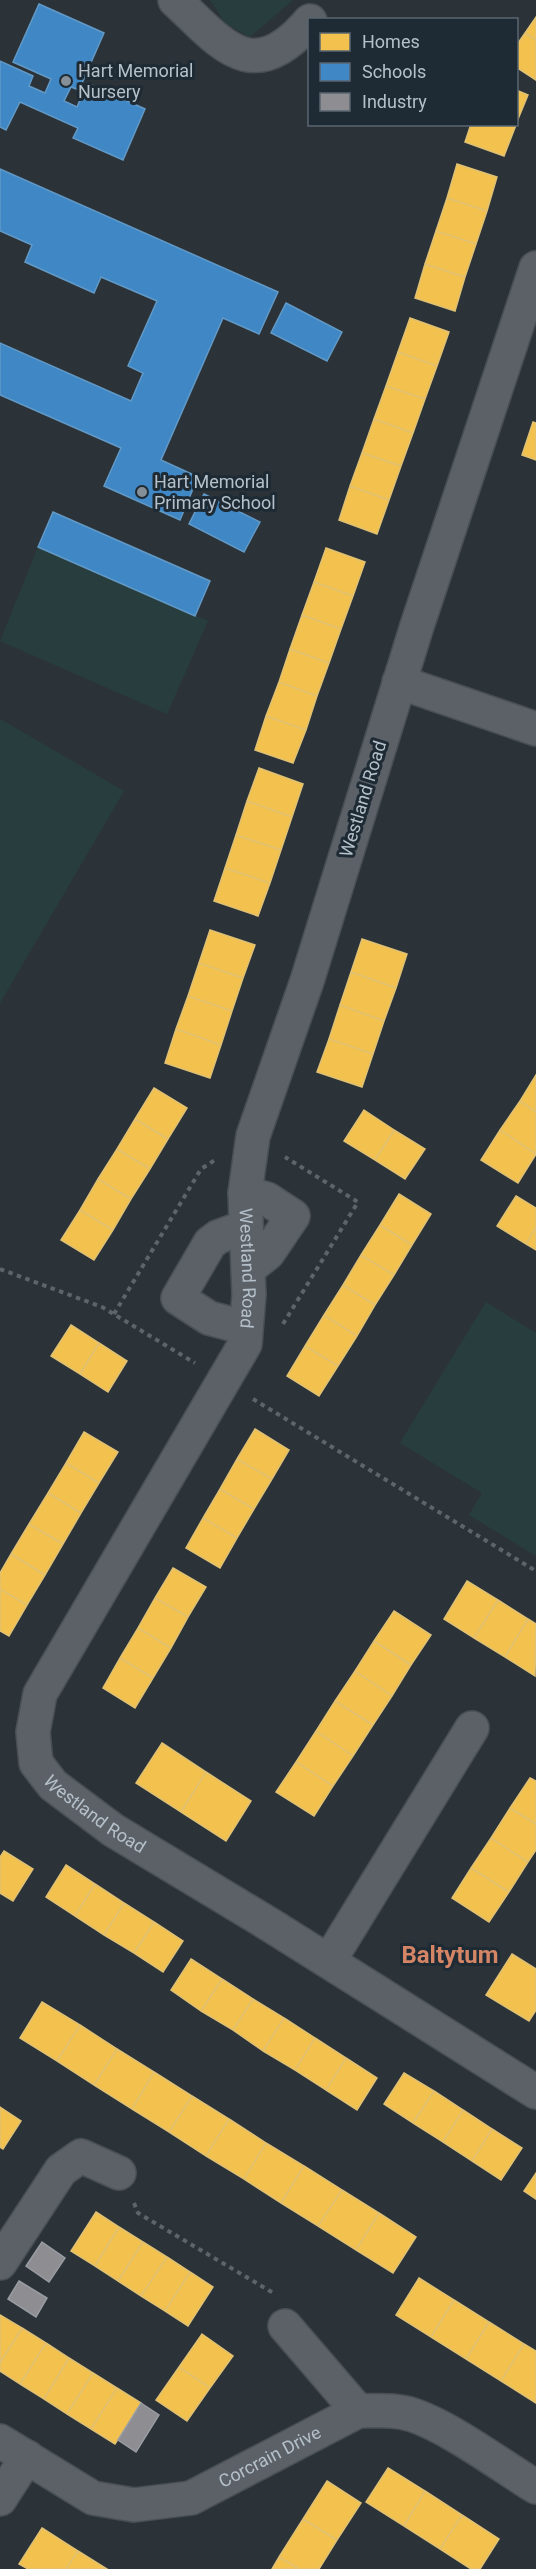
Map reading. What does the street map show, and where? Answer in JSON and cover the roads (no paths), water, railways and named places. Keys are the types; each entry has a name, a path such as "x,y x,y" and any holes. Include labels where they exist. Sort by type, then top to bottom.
{"street":[{"path":"175,0 215,39 237,53 267,56 298,34 308,22"},
{"path":"312,18 326,0"},
{"name":"Westland Road","path":"536,268 399,682 307,981 253,1136 245,1193 249,1295 245,1344 40,1694 33,1732 36,1763 53,1785 113,1830 329,1961 536,2092"},
{"path":"399,682 536,729"},
{"path":"245,1193 267,1199 293,1216 268,1253 248,1269"},
{"path":"245,1227 218,1237 210,1243 178,1298 209,1318 246,1328"},
{"path":"329,1961 472,1728"},
{"path":"1,2258 61,2170 81,2156 119,2173"},
{"path":"285,2326 358,2411"},
{"name":"Corcrain Drive","path":"13,2449 93,2498 134,2505 191,2498 358,2411 387,2410 411,2414 434,2424 536,2487"},
{"path":"0,2499 13,2449"}],"place":[{"name":"Hart Memorial Nursery","path":"66,81"},
{"name":"Hart Memorial Primary School","path":"142,492"}],"district":[{"name":"Baltytum","path":"450,1955"}]}
